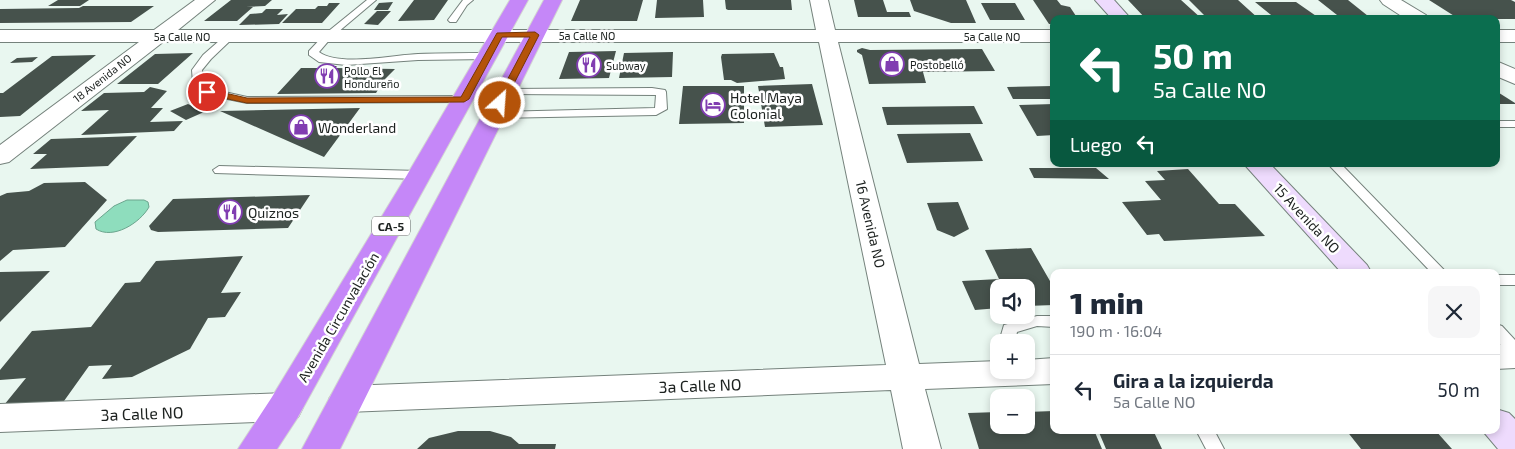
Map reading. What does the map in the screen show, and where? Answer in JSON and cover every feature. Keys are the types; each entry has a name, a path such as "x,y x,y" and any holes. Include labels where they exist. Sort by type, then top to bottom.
{"highway":[{"name":"Avenida Circunvalación","path":"257,449 285,407 420,176 519,0"},
{"name":"CA-5","path":"321,449 552,0"}],"street":[{"name":"18 Avenida NO","path":"0,157 156,36 206,0"},
{"name":"16 Avenida NO","path":"819,0 922,449"},
{"path":"1104,0 1118,15"},
{"path":"1389,0 1413,15"},
{"name":"5a Calle NO","path":"0,36 328,36 494,46 535,35 1050,36"},
{"path":"1500,36 1515,36"},
{"path":"1500,69 1515,78"},
{"name":"15 Avenida NO","path":"1259,167 1354,269"},
{"path":"1500,356 1515,356"},
{"name":"3a Calle NO","path":"347,399 906,377 990,365"},
{"name":"3a Calle NO","path":"1035,367 1050,370"},
{"name":"3a Calle NO","path":"0,418 285,407"},
{"path":"1500,427 1515,443"}],"lane":[{"path":"372,0 328,36 313,53 323,60 346,62 418,57 494,46"},
{"path":"453,20 464,3 469,0"},
{"path":"230,36 207,57 197,70 198,83 207,92 247,100 464,99"},
{"path":"503,97 610,82"},
{"path":"652,91 661,92 661,109 656,112 503,97 652,91"},
{"path":"1500,124 1515,124"},
{"path":"1337,167 1436,269"},
{"path":"219,170 420,176"},
{"path":"1500,280 1515,280"},
{"path":"1010,334 1010,329 1037,321 1050,322"},
{"path":"1500,334 1515,350"},
{"path":"1206,434 1215,449"}],"shaded area":[{"path":"127,200 144,200 148,202 149,207 139,219 126,228 110,232 96,229 95,222 114,206"}],"building":[{"path":"58,0 89,0 80,6 48,6"},
{"path":"231,0 272,0 265,6 246,7 253,7 237,21 204,21"},
{"path":"414,0 448,0 434,20 398,21"},
{"path":"580,0 643,0 637,21 571,21"},
{"path":"657,0 703,0 704,17 655,18"},
{"path":"725,0 791,0 792,10 728,10 726,9"},
{"path":"854,0 883,0 887,12 909,12 911,17 858,17"},
{"path":"910,0 966,0 976,23 951,23 914,11"},
{"path":"1033,0 1057,0 1061,5 1070,7 1075,15 1050,15 1049,24"},
{"path":"1128,0 1181,0 1198,15 1142,15"},
{"path":"1189,0 1238,0 1255,15 1204,15"},
{"path":"1318,0 1348,0 1367,15 1337,15"},
{"path":"1429,0 1511,0 1515,2 1515,19 1500,19 1500,15 1453,15"},
{"path":"393,2 388,10 374,10 379,3"},
{"path":"1255,2 1296,2 1315,15 1271,15"},
{"path":"329,3 340,3 322,23 282,23 296,9 315,9 318,6 327,6"},
{"path":"981,3 1015,3 1025,20 990,20"},
{"path":"83,6 154,6 131,22 0,23 0,9 79,8"},
{"path":"266,9 283,9 277,15 288,14 279,24 239,25 250,14 262,13"},
{"path":"377,11 391,11 378,25 364,24"},
{"path":"862,48 870,50 982,49 995,71 923,72 926,83 869,84 862,55 857,52 857,50"},
{"name":"Subway","path":"616,51 609,78 559,79 569,52"},
{"path":"673,52 672,77 619,78 624,53"},
{"path":"193,53 158,84 117,84 155,54"},
{"path":"774,53 780,67 783,67 785,79 737,83 731,80 724,80 722,54"},
{"path":"96,55 20,116 0,117 0,93 3,93 52,56"},
{"path":"38,57 32,62 10,63 17,58"},
{"name":"Pollo El Hondureño","path":"327,66 337,66 335,68 395,69 385,79 376,93 277,94 301,68 325,68"},
{"path":"812,84 823,125 765,127 758,86"},
{"name":"Hotel Maya Colonial","path":"683,86 744,86 744,123 679,124"},
{"path":"1050,86 1050,99 1013,99 1007,87"},
{"path":"150,87 167,91 151,108 163,108 150,122 183,121 174,131 81,135 109,110 81,111 104,93 144,92"},
{"path":"1500,94 1515,103 1500,104"},
{"path":"188,104 204,112 186,120 170,111"},
{"path":"1050,104 1050,135 1037,136 1019,105"},
{"path":"974,106 983,124 887,125 882,107"},
{"name":"Wonderland","path":"360,108 324,157 220,111"},
{"path":"970,133 983,161 907,163 897,134"},
{"path":"137,136 108,166 30,169 47,154 33,154 51,139"},
{"path":"1029,168 1096,168 1109,179 1034,178"},
{"path":"1188,169 1219,204 1235,204 1265,236 1164,241 1159,234 1147,235 1122,202 1161,200 1145,181 1165,180 1157,171"},
{"path":"85,182 107,200 65,247 13,250 0,261 0,196 7,193 29,191 44,183"},
{"name":"Quiznos","path":"310,195 288,228 158,232 151,230 149,226 173,199"},
{"path":"958,202 969,229 954,237 937,230 927,203"},
{"path":"1031,248 1050,281 1050,305 1035,306 1035,279 999,279 985,250"},
{"path":"243,256 221,293 241,292 225,317 208,318 190,349 132,377 102,379 112,365 89,366 64,401 4,405 26,378 0,380 0,370 32,331 91,327 125,283 140,282 156,261"},
{"path":"50,271 0,322 0,272"},
{"path":"990,279 990,309 975,310 962,281"},
{"path":"1050,411 1050,434 1096,434 1102,449 979,449 968,413 990,412 990,434 1035,434 1035,412"},
{"path":"458,431 490,431 511,437 519,444 556,444 555,449 417,449 429,438"},
{"path":"1100,434 1155,434 1162,449 1106,449"},
{"path":"1349,434 1439,434 1452,449 1361,449"}],"place":[{"name":"Postobelló","path":"892,64"},
{"name":"Subway","path":"589,65"},
{"name":"Pollo El Hondureño","path":"327,76"},
{"name":"Hotel Maya Colonial","path":"713,105"},
{"name":"Wonderland","path":"301,127"},
{"name":"Quiznos","path":"230,212"}],"route":[{"path":"207,92 247,100 295,102 464,99 500,35 535,35 500,103"}]}
